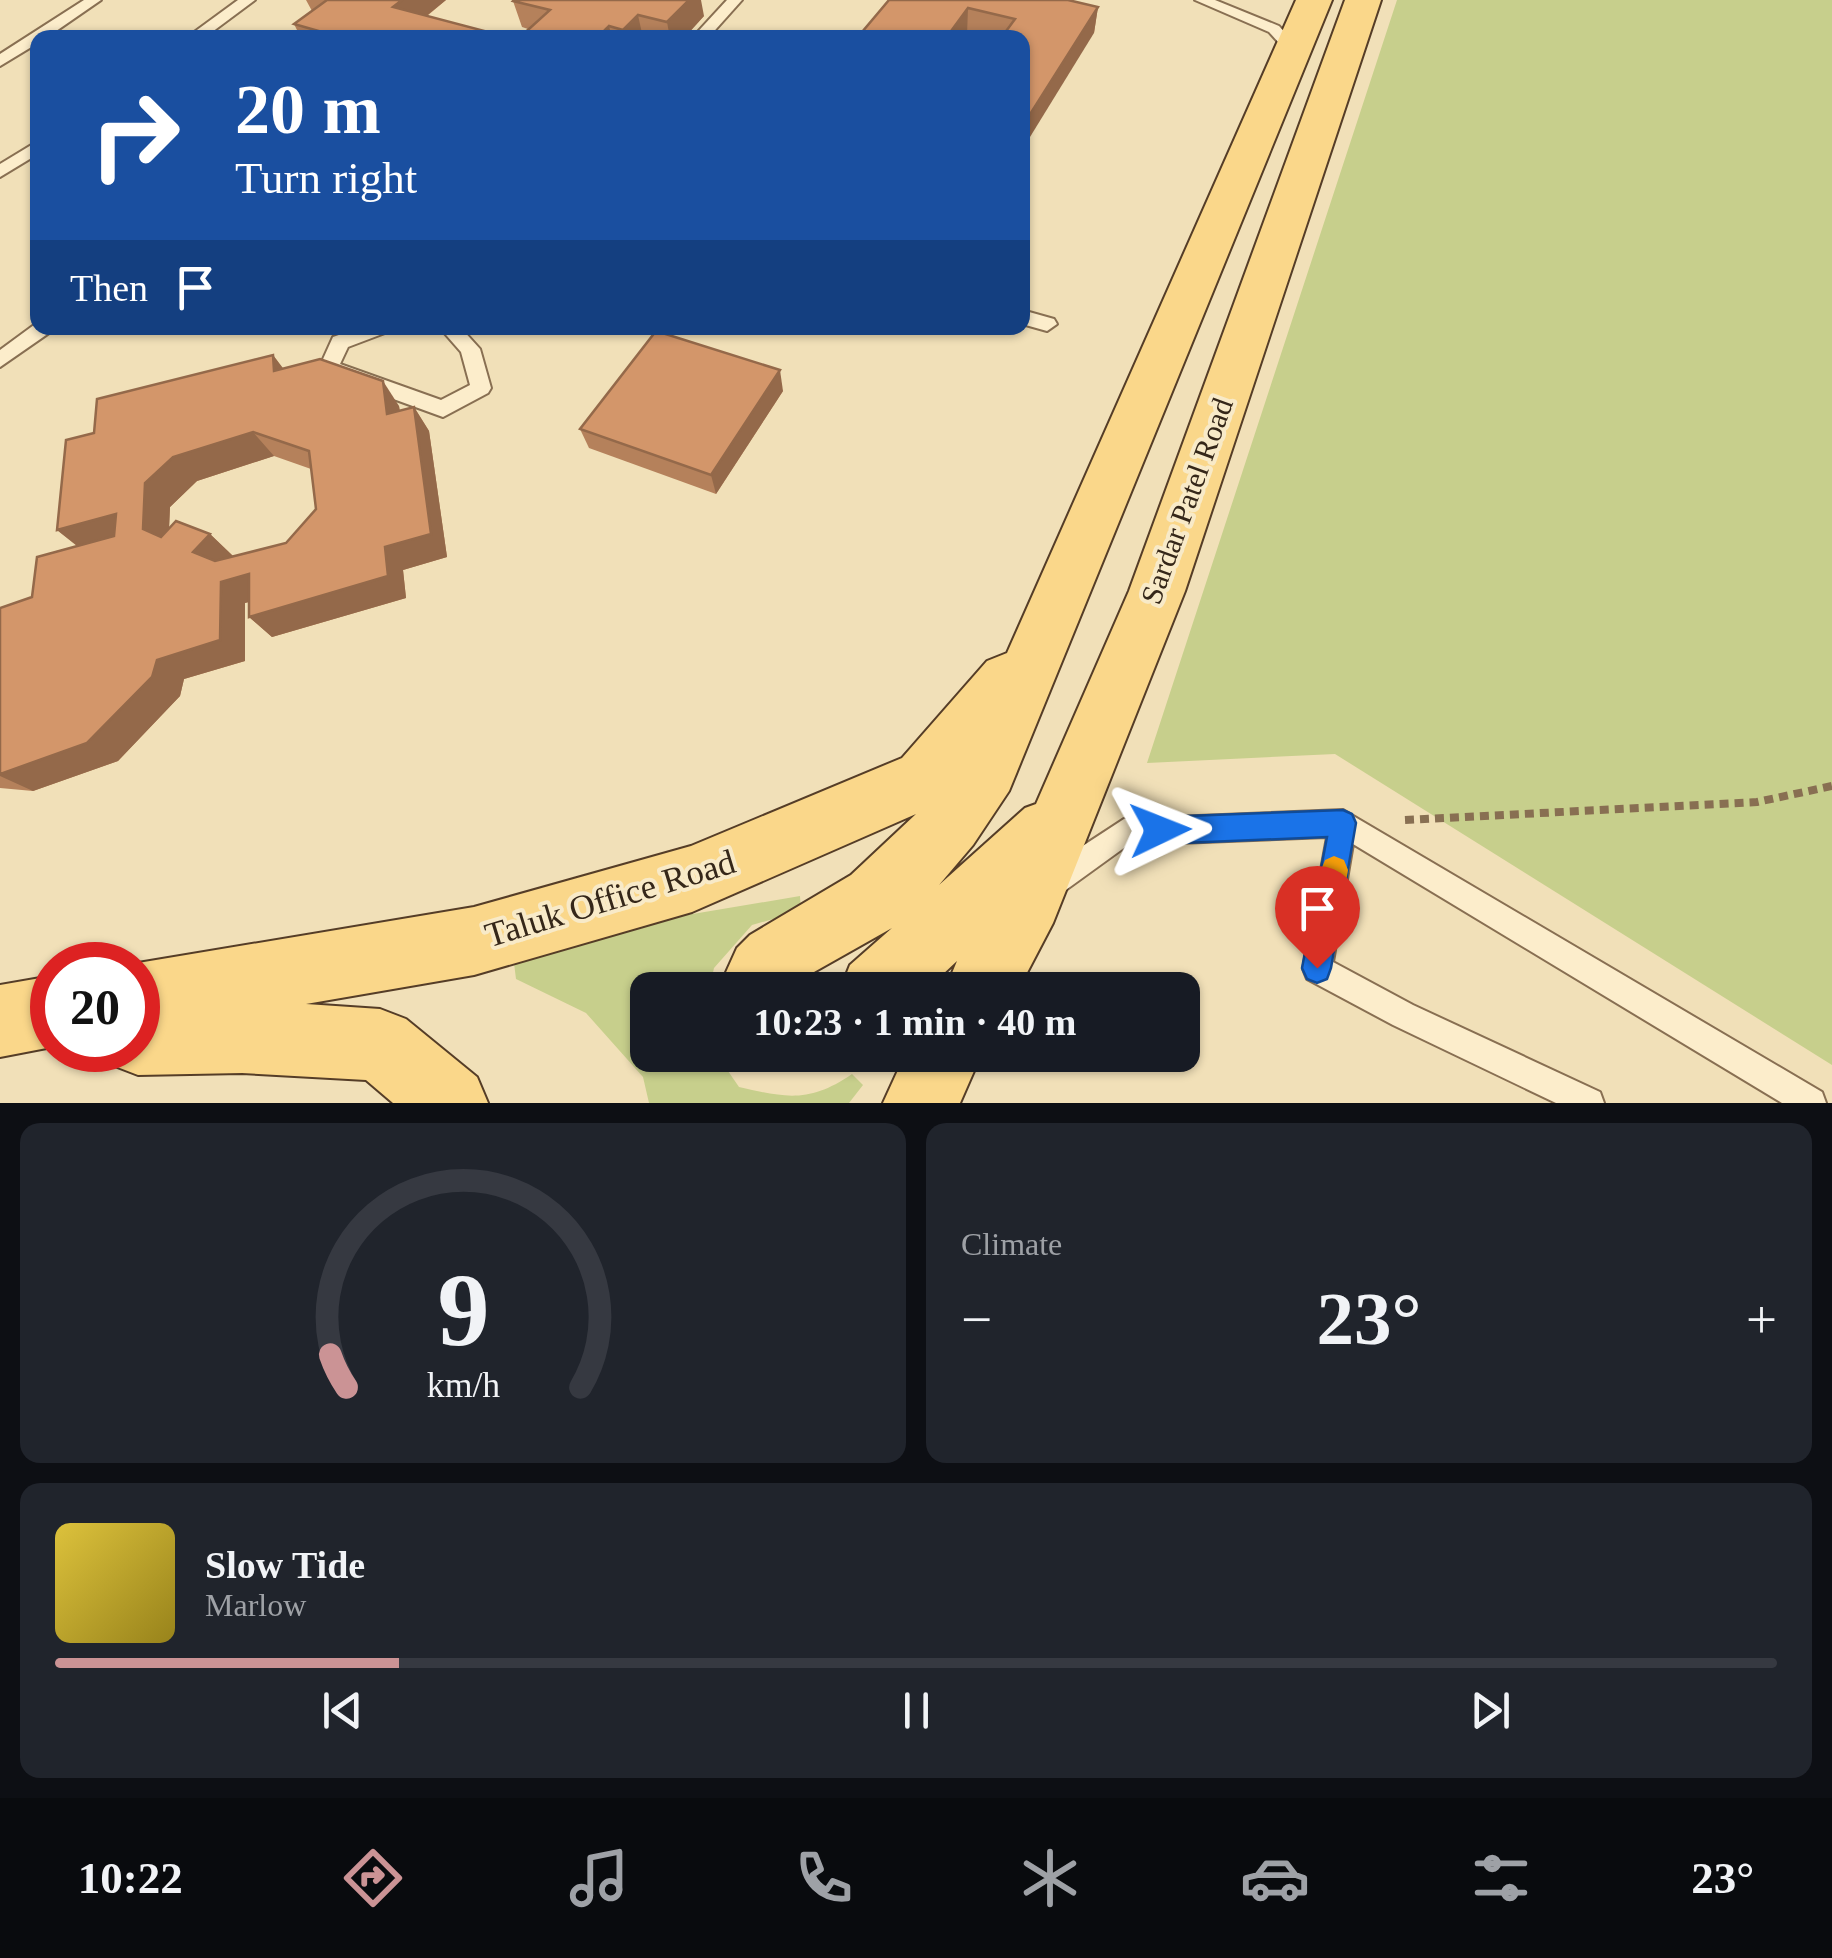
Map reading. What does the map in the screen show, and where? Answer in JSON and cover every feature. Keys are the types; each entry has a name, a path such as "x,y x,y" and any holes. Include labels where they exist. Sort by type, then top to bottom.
{"main road":[{"path":"766,972 777,956 842,922 916,864 964,808 1003,737 1314,0"},
{"name":"Sardar Patel Road","path":"990,972 1029,899 1156,591 1363,0"},
{"name":"Taluk Office Road","path":"160,994 474,941 692,879 924,779 1008,680 1052,616"},
{"path":"895,972 1061,819"},
{"path":"0,1021 30,1016"},
{"path":"160,1039 242,1037 380,1045 450,1103"},
{"path":"0,1042 30,1041"},
{"path":"920,1103 937,1072"}],"lane":[{"path":"48,30 94,0"},
{"path":"205,30 248,0"},
{"path":"706,30 735,0"},
{"path":"1202,0 1274,29 1293,50"},
{"path":"0,61 30,42"},
{"path":"0,172 30,151"},
{"path":"1030,319 1047,324"},
{"path":"0,360 33,335"},
{"path":"359,335 340,342 329,368 443,409 482,388 470,349 457,335"},
{"path":"1343,823 1317,968 1403,1015 1589,1103"},
{"path":"1029,899 1124,832 1343,823 1811,1103"}],"path":[{"path":"1343,823 1757,802 1832,786"}],"green space":[{"path":"1397,0 1832,0 1832,1065 1335,754 1147,763"},
{"path":"800,896 801,911 752,925 713,972 630,972 630,1062 586,1013 516,979 514,963 538,940"},
{"path":"639,1072 729,1072 739,1087 797,1096 823,1090 852,1074 863,1085 849,1103 649,1103"}],"building":[{"path":"327,0 402,0 393,7 481,30 315,30 294,24"},
{"path":"689,0 667,22 638,15 623,30 609,26 605,30 528,30 550,10 513,1"},
{"path":"889,0 1068,0 1098,7 1030,114 1030,30 1007,30 1015,19 968,8 952,30 864,30"},
{"path":"653,335 669,335 780,370 711,475 580,429"},
{"path":"273,355 274,371 320,359 383,381 387,414 414,407 431,534 385,547 388,576 249,617 249,574 221,582 220,640 157,660 152,677 87,743 0,774 0,608 32,597 37,557 114,536 116,514 57,530 66,440 94,433 97,399","holes":["253,432 309,451 316,509 286,543 215,561 193,552 210,534 176,521 161,537 143,529 145,483 173,457"]}],"slow traffic":[{"path":"1323,935 1334,870"}],"route":[{"path":"1160,830 1343,823 1317,968"}]}
